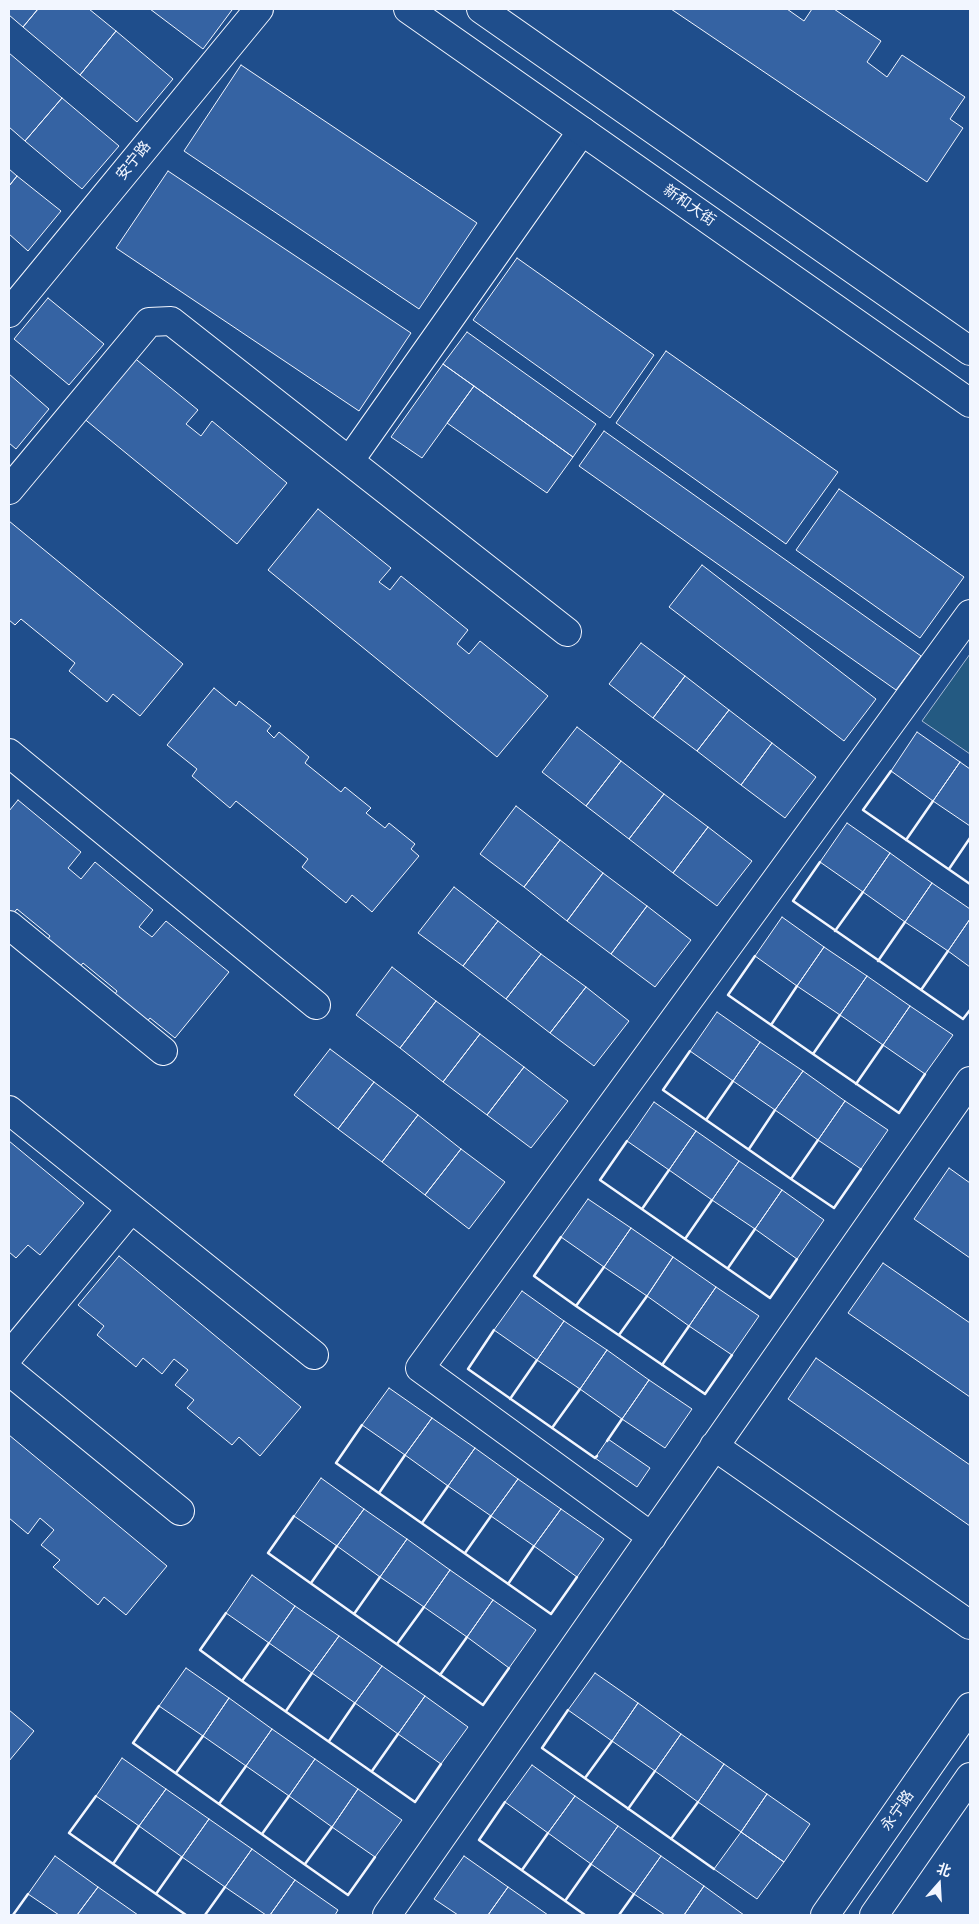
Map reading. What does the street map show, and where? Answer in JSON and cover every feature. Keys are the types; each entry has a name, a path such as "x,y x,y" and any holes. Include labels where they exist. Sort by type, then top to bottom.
{"street":[{"name":"安宁路","path":"9,313 259,9"},
{"name":"新和大街","path":"408,9 970,403"},
{"path":"481,9 970,351"},
{"path":"350,460 582,131"},
{"path":"9,490 149,322 171,321 567,632"},
{"path":"652,1537 420,1368 970,614"},
{"path":"9,753 316,1005"},
{"path":"9,925 163,1051"},
{"path":"387,1915 970,1081"},
{"path":"9,1110 314,1355"},
{"path":"9,1356 131,1209"},
{"path":"9,1371 180,1512"},
{"path":"714,1446 970,1625"},
{"name":"永宁路","path":"825,1915 970,1707"},
{"path":"874,1915 970,1777"}],"shaded area":[{"path":"970,654 970,754 922,721"}],"building":[{"path":"9,9 38,9 23,27 9,15"},
{"path":"38,9 89,9 116,31 80,75 23,27"},
{"path":"150,9 231,9 232,10 203,49"},
{"path":"671,9 787,9 804,21 812,9 834,9 881,41 867,62 887,77 902,55 965,97 950,119 963,128 927,182"},
{"path":"116,31 173,79 137,122 80,75"},
{"path":"9,53 62,98 25,141 9,127"},
{"path":"241,65 477,223 419,309 184,151"},
{"path":"62,98 119,146 82,189 25,141"},
{"path":"9,169 17,176 9,186"},
{"path":"168,171 411,333 359,411 116,248"},
{"path":"17,176 61,211 28,251 9,234 9,186"},
{"path":"517,258 654,355 610,418 473,320"},
{"path":"48,298 104,344 69,385 14,339"},
{"path":"467,332 596,424 573,457 443,364"},
{"path":"666,351 838,472 786,544 616,423"},
{"path":"132,356 198,410 186,424 201,436 212,421 287,483 237,544 82,417"},
{"path":"443,364 474,386 422,458 391,437"},
{"path":"9,374 49,409 16,449 9,443"},
{"path":"474,386 573,457 547,493 447,423"},
{"path":"604,431 921,656 896,690 579,466"},
{"path":"839,489 964,577 920,638 796,550"},
{"path":"318,509 391,568 379,582 390,590 401,576 468,630 457,644 469,654 480,641 548,696 497,757 268,570"},
{"path":"9,521 183,664 140,716 113,694 107,702 69,671 75,663 21,619 15,625 9,620"},
{"path":"702,565 876,699 844,741 669,607"},
{"path":"641,643 685,676 653,718 609,684"},
{"path":"685,676 729,710 697,751 653,718"},
{"path":"214,688 236,706 239,701 271,726 267,731 274,738 279,732 309,757 305,763 341,792 345,787 371,808 366,813 385,828 389,823 415,844 411,849 419,856 372,912 352,895 346,903 302,867 308,859 236,801 230,808 192,776 197,769 167,745"},
{"path":"729,710 772,743 741,785 697,751"},
{"path":"577,727 621,761 586,806 542,772"},
{"path":"917,732 960,762 933,801 891,771"},
{"path":"772,743 816,777 785,818 741,785"},
{"path":"621,761 664,794 629,839 586,806"},
{"path":"960,762 970,769 970,826 933,801"},
{"path":"664,794 708,827 673,873 629,839"},
{"path":"18,800 81,852 68,868 81,879 95,862 153,910 139,927 152,937 166,921 229,972 175,1038 150,1018 145,1024 113,997 117,991 83,963 78,969 46,942 50,936 17,909 12,915 9,912 9,811"},
{"path":"516,806 560,840 524,887 480,854"},
{"path":"847,823 890,853 863,892 820,862"},
{"path":"708,827 752,861 717,906 673,873"},
{"path":"560,840 603,873 567,921 524,887"},
{"path":"890,853 932,883 905,922 863,892"},
{"path":"603,873 647,906 611,954 567,921"},
{"path":"932,883 970,909 970,919 948,951 905,922"},
{"path":"454,887 498,921 463,966 418,933"},
{"path":"647,906 691,940 655,987 611,954"},
{"path":"782,917 824,947 797,986 755,956"},
{"path":"970,919 970,967 948,951"},
{"path":"498,921 541,954 506,999 463,966"},
{"path":"824,947 867,976 840,1015 797,986"},
{"path":"541,954 586,987 550,1033 506,999"},
{"path":"392,967 436,1001 400,1048 356,1015"},
{"path":"867,976 910,1006 883,1045 840,1015"},
{"path":"586,987 629,1021 594,1066 550,1033"},
{"path":"436,1001 480,1034 443,1082 400,1048"},
{"path":"910,1006 953,1035 925,1074 883,1045"},
{"path":"717,1012 760,1042 733,1081 690,1051"},
{"path":"480,1034 524,1067 487,1115 443,1082"},
{"path":"760,1042 803,1071 775,1110 733,1081"},
{"path":"330,1049 374,1082 338,1129 294,1095"},
{"path":"524,1067 568,1101 531,1148 487,1115"},
{"path":"803,1071 845,1101 818,1140 775,1110"},
{"path":"374,1082 418,1115 382,1162 338,1129"},
{"path":"845,1101 888,1130 861,1169 818,1140"},
{"path":"654,1102 696,1131 669,1170 627,1141"},
{"path":"418,1115 461,1149 425,1195 382,1162"},
{"path":"696,1131 739,1161 712,1200 669,1170"},
{"path":"9,1141 84,1203 40,1255 28,1245 16,1258 9,1252"},
{"path":"461,1149 505,1182 469,1229 425,1195"},
{"path":"739,1161 782,1190 755,1229 712,1200"},
{"path":"949,1168 970,1183 970,1258 914,1219"},
{"path":"782,1190 824,1220 797,1259 755,1229"},
{"path":"588,1199 631,1228 604,1267 561,1237"},
{"path":"631,1228 673,1257 647,1296 604,1267"},
{"path":"119,1256 301,1407 260,1456 239,1437 232,1445 187,1408 194,1400 175,1385 188,1370 174,1359 162,1374 143,1358 136,1367 97,1335 104,1326 78,1305"},
{"path":"673,1257 716,1287 689,1326 647,1296"},
{"path":"883,1263 970,1323 970,1397 848,1313"},
{"path":"716,1287 759,1316 732,1355 689,1326"},
{"path":"522,1291 564,1321 537,1360 494,1330"},
{"path":"564,1321 607,1350 580,1389 537,1360"},
{"path":"607,1350 649,1380 622,1419 580,1389"},
{"path":"816,1358 970,1465 970,1526 788,1399"},
{"path":"649,1380 692,1409 665,1448 622,1419"},
{"path":"389,1388 432,1418 405,1455 362,1425"},
{"path":"432,1418 475,1448 448,1486 405,1455"},
{"path":"9,1435 167,1566 126,1615 104,1597 98,1605 53,1567 60,1560 41,1545 54,1530 40,1518 28,1534 9,1518"},
{"path":"608,1439 650,1468 637,1487 595,1458"},
{"path":"475,1448 518,1479 491,1516 448,1486"},
{"path":"321,1478 364,1509 337,1546 294,1516"},
{"path":"518,1479 561,1509 534,1546 491,1516"},
{"path":"364,1509 407,1539 380,1577 337,1546"},
{"path":"561,1509 604,1539 577,1577 534,1546"},
{"path":"407,1539 450,1570 424,1607 380,1577"},
{"path":"450,1570 493,1600 467,1637 424,1607"},
{"path":"252,1575 295,1606 269,1643 226,1613"},
{"path":"493,1600 536,1630 509,1668 467,1637"},
{"path":"295,1606 339,1636 312,1673 269,1643"},
{"path":"339,1636 382,1666 355,1703 312,1673"},
{"path":"382,1666 425,1696 398,1734 355,1703"},
{"path":"186,1668 229,1698 203,1736 159,1706"},
{"path":"595,1673 638,1703 612,1741 568,1710"},
{"path":"425,1696 468,1727 441,1764 398,1734"},
{"path":"229,1698 272,1729 246,1766 203,1736"},
{"path":"638,1703 681,1734 655,1771 612,1741"},
{"path":"9,1710 34,1731 9,1761"},
{"path":"272,1729 315,1759 289,1796 246,1766"},
{"path":"681,1734 724,1764 698,1802 655,1771"},
{"path":"122,1758 166,1789 139,1826 96,1796"},
{"path":"315,1759 358,1789 332,1827 289,1796"},
{"path":"724,1764 767,1794 741,1832 698,1802"},
{"path":"532,1765 575,1796 548,1833 505,1802"},
{"path":"166,1789 209,1819 182,1857 139,1826"},
{"path":"358,1789 402,1820 375,1857 332,1827"},
{"path":"767,1794 810,1824 784,1862 741,1832"},
{"path":"575,1796 618,1826 591,1864 548,1833"},
{"path":"209,1819 252,1849 225,1887 182,1857"},
{"path":"618,1826 661,1856 634,1894 591,1864"},
{"path":"741,1832 784,1862 757,1899 714,1869"},
{"path":"252,1849 295,1880 270,1915 266,1915 225,1887"},
{"path":"55,1856 98,1887 77,1915 59,1915 28,1894"},
{"path":"464,1856 508,1887 488,1915 458,1915 434,1899"},
{"path":"661,1856 704,1886 684,1915 665,1915 634,1894"},
{"path":"295,1880 338,1910 335,1915 270,1915"},
{"path":"704,1886 744,1915 684,1915"},
{"path":"98,1887 138,1915 77,1915"},
{"path":"508,1887 548,1915 488,1915"}],"wall":[{"path":"891,771 863,810 970,884"},
{"path":"906,840 933,801"},
{"path":"949,869 970,838"},
{"path":"820,862 793,901 963,1019 970,1010"},
{"path":"835,931 863,892"},
{"path":"878,961 905,922"},
{"path":"921,990 948,951"},
{"path":"755,956 728,995 899,1113 925,1074"},
{"path":"771,1025 797,986"},
{"path":"813,1054 840,1015"},
{"path":"856,1084 883,1045"},
{"path":"690,1051 663,1090 791,1179 834,1208 861,1169"},
{"path":"706,1120 733,1081"},
{"path":"749,1149 775,1110"},
{"path":"791,1179 818,1140"},
{"path":"627,1141 600,1180 770,1298 797,1259"},
{"path":"642,1209 669,1170"},
{"path":"685,1239 712,1200"},
{"path":"728,1268 755,1229"},
{"path":"561,1237 534,1276 576,1306 705,1394 732,1355"},
{"path":"576,1306 604,1267"},
{"path":"619,1335 647,1296"},
{"path":"662,1365 689,1326"},
{"path":"494,1330 468,1369 595,1458 597,1456"},
{"path":"510,1399 537,1360"},
{"path":"552,1428 580,1389"},
{"path":"607,1441 622,1419"},
{"path":"362,1425 336,1463 551,1614 577,1577"},
{"path":"379,1493 405,1455"},
{"path":"422,1523 448,1486"},
{"path":"294,1516 268,1553 354,1614 483,1705 509,1668"},
{"path":"465,1553 491,1516"},
{"path":"311,1583 337,1546"},
{"path":"508,1584 534,1546"},
{"path":"354,1614 380,1577"},
{"path":"397,1644 424,1607"},
{"path":"226,1613 200,1650 242,1681 415,1802 441,1764"},
{"path":"440,1675 467,1637"},
{"path":"242,1681 269,1643"},
{"path":"286,1711 312,1673"},
{"path":"329,1741 355,1703"},
{"path":"159,1706 133,1743 348,1895 375,1857"},
{"path":"568,1710 542,1748 714,1869"},
{"path":"372,1771 398,1734"},
{"path":"176,1773 203,1736"},
{"path":"585,1778 612,1741"},
{"path":"219,1804 246,1766"},
{"path":"628,1809 655,1771"},
{"path":"96,1796 69,1833 186,1915"},
{"path":"262,1834 289,1796"},
{"path":"505,1802 479,1840 585,1915"},
{"path":"671,1839 698,1802"},
{"path":"113,1864 139,1826"},
{"path":"305,1864 332,1827"},
{"path":"522,1870 548,1833"},
{"path":"156,1894 182,1857"},
{"path":"565,1901 591,1864"},
{"path":"205,1915 225,1887"},
{"path":"13,1915 28,1894"},
{"path":"619,1915 634,1894"}]}
